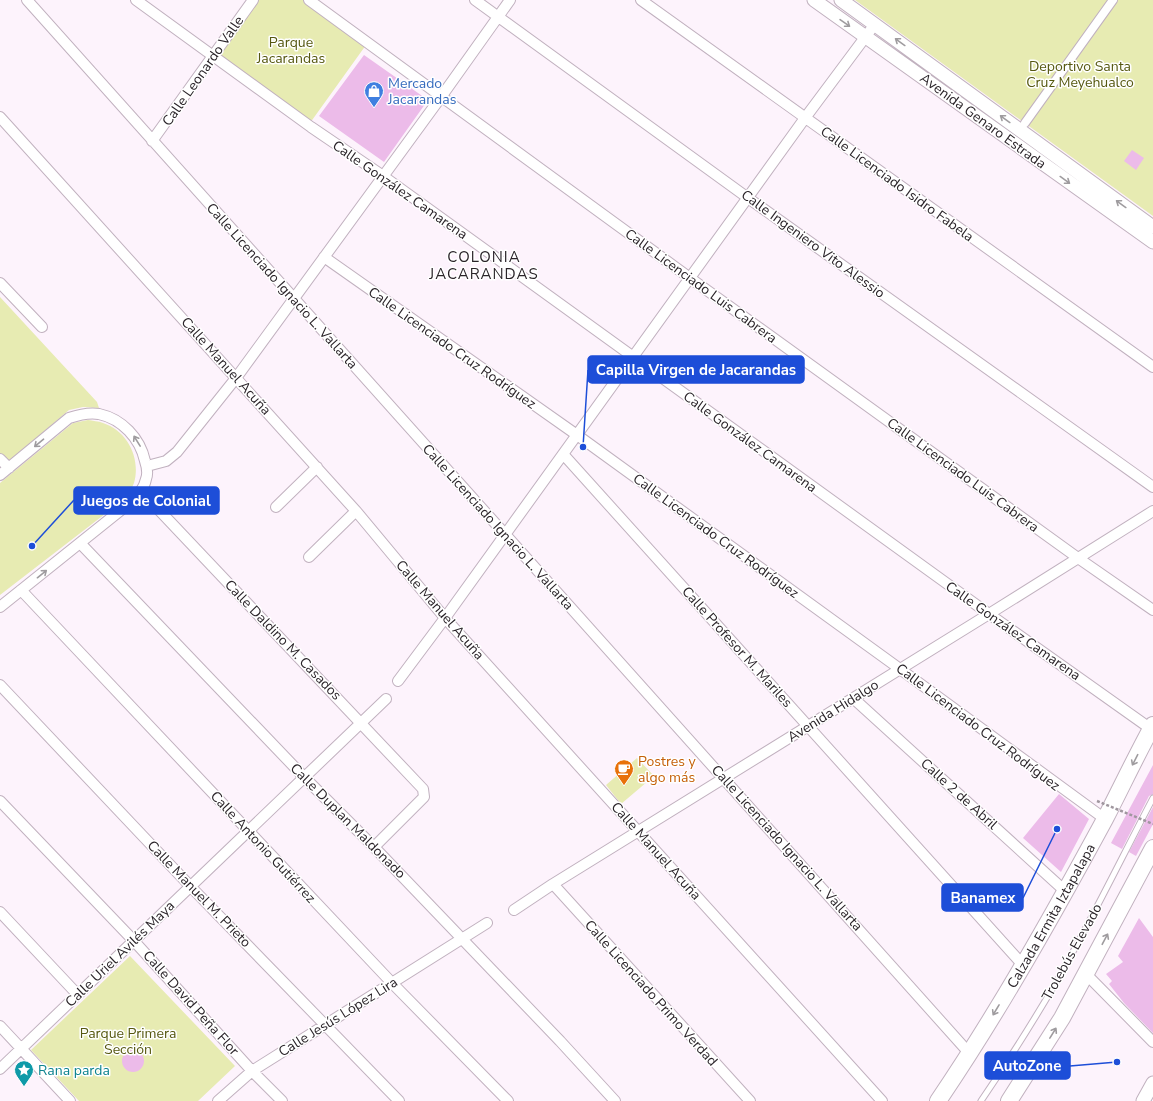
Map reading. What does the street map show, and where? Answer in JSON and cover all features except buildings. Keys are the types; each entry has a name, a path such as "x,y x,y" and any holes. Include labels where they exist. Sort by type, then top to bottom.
{"main road":[{"name":"Calzada Ermita Iztapalapa","path":"938,1101 970,1054 1023,965 1105,819 1152,727"},
{"path":"1009,1101 1062,1018 1153,848"}],"street":[{"name":"Calle Licenciado Ignacio L. Vallarta","path":"26,0 970,1054"},
{"name":"Calle González Camarena","path":"136,0 213,57 383,176 989,614 1152,727"},
{"name":"Calle Leonardo Valle","path":"152,141 253,0"},
{"name":"Calle Licenciado Luis Cabrera","path":"309,0 690,278 1078,558 1153,610"},
{"name":"Calle Ingeniero Vito Alessio","path":"475,0 748,198 1153,487"},
{"path":"147,466 166,461 177,452 236,378 510,0"},
{"name":"Calle Licenciado Isidro Fabela","path":"641,0 1153,367"},
{"name":"Avenida Genaro Estrada","path":"814,0 1153,242"},
{"name":"Avenida Genaro Estrada","path":"841,0 1153,227"},
{"path":"1025,123 1113,0"},
{"path":"398,681 805,118 875,24"},
{"name":"Calle Manuel Acuña","path":"0,117 356,511 445,618 882,1101"},
{"name":"Calle Licenciado Cruz Rodríguez","path":"324,258 577,435 1105,819"},
{"path":"0,283 42,327"},
{"path":"0,475 69,418 82,414 97,413 108,416 121,424 133,435 143,450 147,466 147,479 142,491 131,502 0,607"},
{"name":"Calle Profesor M. Mariles","path":"563,454 1023,965"},
{"path":"0,459 9,468"},
{"path":"276,507 317,468"},
{"name":"Calle Daldino M. Casados","path":"142,491 423,789 424,797 374,847"},
{"path":"309,557 356,511"},
{"name":"Avenida Hidalgo","path":"514,910 553,884 1153,511"},
{"name":"Calle Duplan Maldonado","path":"80,543 304,777 374,847 560,1041 615,1101"},
{"name":"Calle Antonio Gutiérrez","path":"21,590 392,983 508,1101"},
{"name":"Calle Manuel M. Prieto","path":"0,685 191,887 399,1101"},
{"name":"Calle 2 de Abril","path":"853,698 1065,891"},
{"name":"Calle Uriel Avilés Maya","path":"0,1069 386,699"},
{"name":"Calle David Peña Flor","path":"0,801 134,941 252,1071 282,1101"},
{"name":"Calle Licenciado Primo Verdad","path":"553,884 750,1101"},
{"path":"0,912 78,995"},
{"name":"Calle Jesús López Lira","path":"218,1101 252,1071 487,923"},
{"path":"1086,974 1153,1042"},
{"path":"0,1026 70,1101"},
{"path":"1143,1101 1153,1083"}],"lane":[{"name":"Trolebús Elevado","path":"981,1101 1026,1033 1055,984 1153,798"}],"path":[{"path":"1097,801 1153,824"}],"green space":[{"name":"Parque Jacarandas","path":"253,0 305,0 366,45 310,123 214,57"},
{"name":"Deportivo Santa Cruz Meyehualco","path":"855,0 1153,0 1153,216"},
{"path":"0,297 97,402 99,408 83,407 69,410 7,463 0,456"},
{"path":"88,420 101,422 112,427 126,439 134,456 136,465 134,483 127,497 0,595 0,483 73,423"},
{"path":"637,758 654,776 621,804 606,785"},
{"name":"Parque Primera Sección","path":"130,956 235,1066 198,1101 79,1101 31,1050"}],"place":[{"name":"Mercado Jacarandas","path":"374,108"},
{"name":"Capilla Virgen de Jacarandas","path":"583,447"},
{"name":"Juegos de Colonial","path":"32,546"},
{"name":"Postres y algo más","path":"624,786"},
{"name":"Banamex","path":"1057,829"},
{"name":"AutoZone","path":"1117,1062"},
{"name":"Rana parda","path":"24,1087"}],"district":[{"name":"COLONIA JACARANDAS","path":"484,266"}]}
